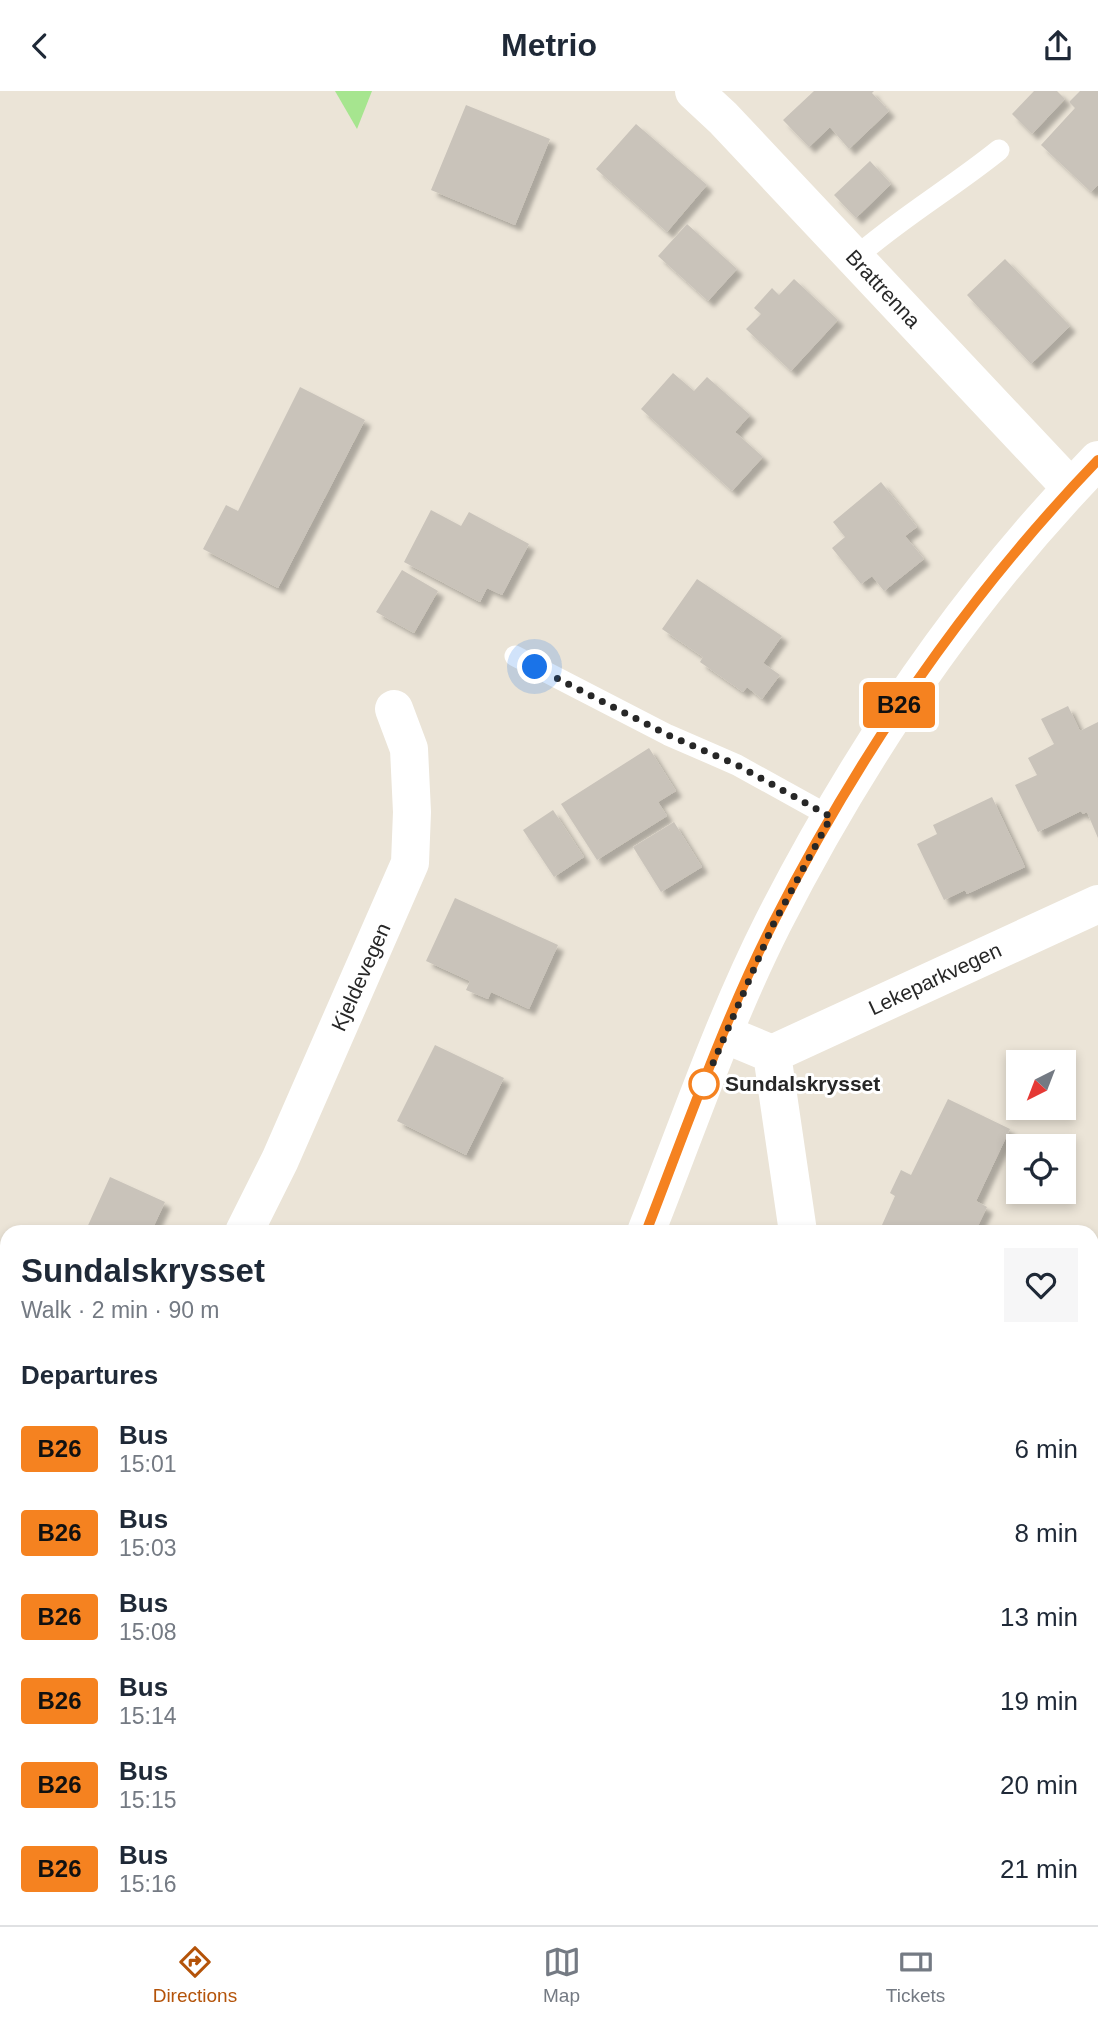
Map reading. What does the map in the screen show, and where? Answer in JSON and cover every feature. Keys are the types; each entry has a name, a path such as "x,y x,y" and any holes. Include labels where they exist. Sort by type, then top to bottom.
{"street":[{"name":"Brattrenna","path":"694,91 723,118 1070,488"},
{"path":"649,1225 724,1034 773,925 831,817 888,722 941,646 1070,488 1098,460"},
{"name":"Kjeldevegen","path":"248,1225 280,1160 410,863 410,749 394,709"},
{"name":"Lekeparkvegen","path":"772,1054 1098,904"},
{"path":"724,1034 772,1054 797,1225"}],"lane":[{"path":"855,258 889,228 956,185 999,150"},
{"path":"515,656 668,735 737,765 831,817"}],"green space":[{"path":"335,91 372,91 357,129"}],"building":[{"path":"814,91 874,91 872,93 889,111 849,149 830,127 809,147 783,120"},
{"path":"1034,91 1057,91 1065,99 1032,134 1012,114"},
{"path":"1080,91 1098,91 1098,185 1091,192 1041,145 1075,108 1069,102"},
{"path":"466,105 550,139 515,225 431,190"},
{"path":"636,124 707,185 667,232 596,169"},
{"path":"870,161 891,184 856,218 834,195"},
{"path":"687,224 737,269 708,301 658,256"},
{"path":"1005,259 1070,326 1031,364 967,295"},
{"path":"794,279 838,320 791,371 746,329 761,314 754,308 772,288 779,295"},
{"path":"673,373 694,391 707,377 750,415 735,432 763,457 732,491 641,409"},
{"path":"300,387 365,420 278,588 203,549 226,505 238,511"},
{"path":"881,482 917,527 905,536 924,559 884,591 872,576 861,584 832,548 845,537 833,522"},
{"path":"431,510 461,526 469,512 529,544 502,595 487,588 480,602 404,562"},
{"path":"402,570 438,591 414,633 376,612"},
{"path":"697,579 782,636 763,663 780,675 762,699 747,687 743,692 700,662 703,657 662,629"},
{"path":"1068,706 1080,731 1098,722 1098,838 1087,812 1083,814 1081,811 1038,832 1015,785 1037,775 1028,758 1054,744 1041,719"},
{"path":"649,748 676,791 658,802 667,816 597,860 561,804"},
{"path":"992,797 1025,867 967,894 965,890 944,900 917,844 937,834 933,825"},
{"path":"553,810 584,857 554,877 523,830"},
{"path":"674,822 702,867 661,892 633,847"},
{"path":"455,898 558,945 529,1009 491,992 488,999 466,990 470,981 426,961"},
{"path":"435,1045 504,1078 466,1155 397,1121"},
{"path":"948,1099 1010,1129 976,1201 987,1207 978,1225 882,1225 895,1196 890,1193 901,1170 911,1175"},
{"path":"110,1177 165,1202 154,1225 88,1225"}],"bus line":[{"name":"B26","path":"649,1225 724,1034 773,925 831,817 888,722 941,646 1070,488 1098,460"}],"place":[{"name":"Sundalskrysset","path":"704,1084"}],"route":[{"path":"535,667 668,735 737,765 831,817 773,925 704,1084"}]}
